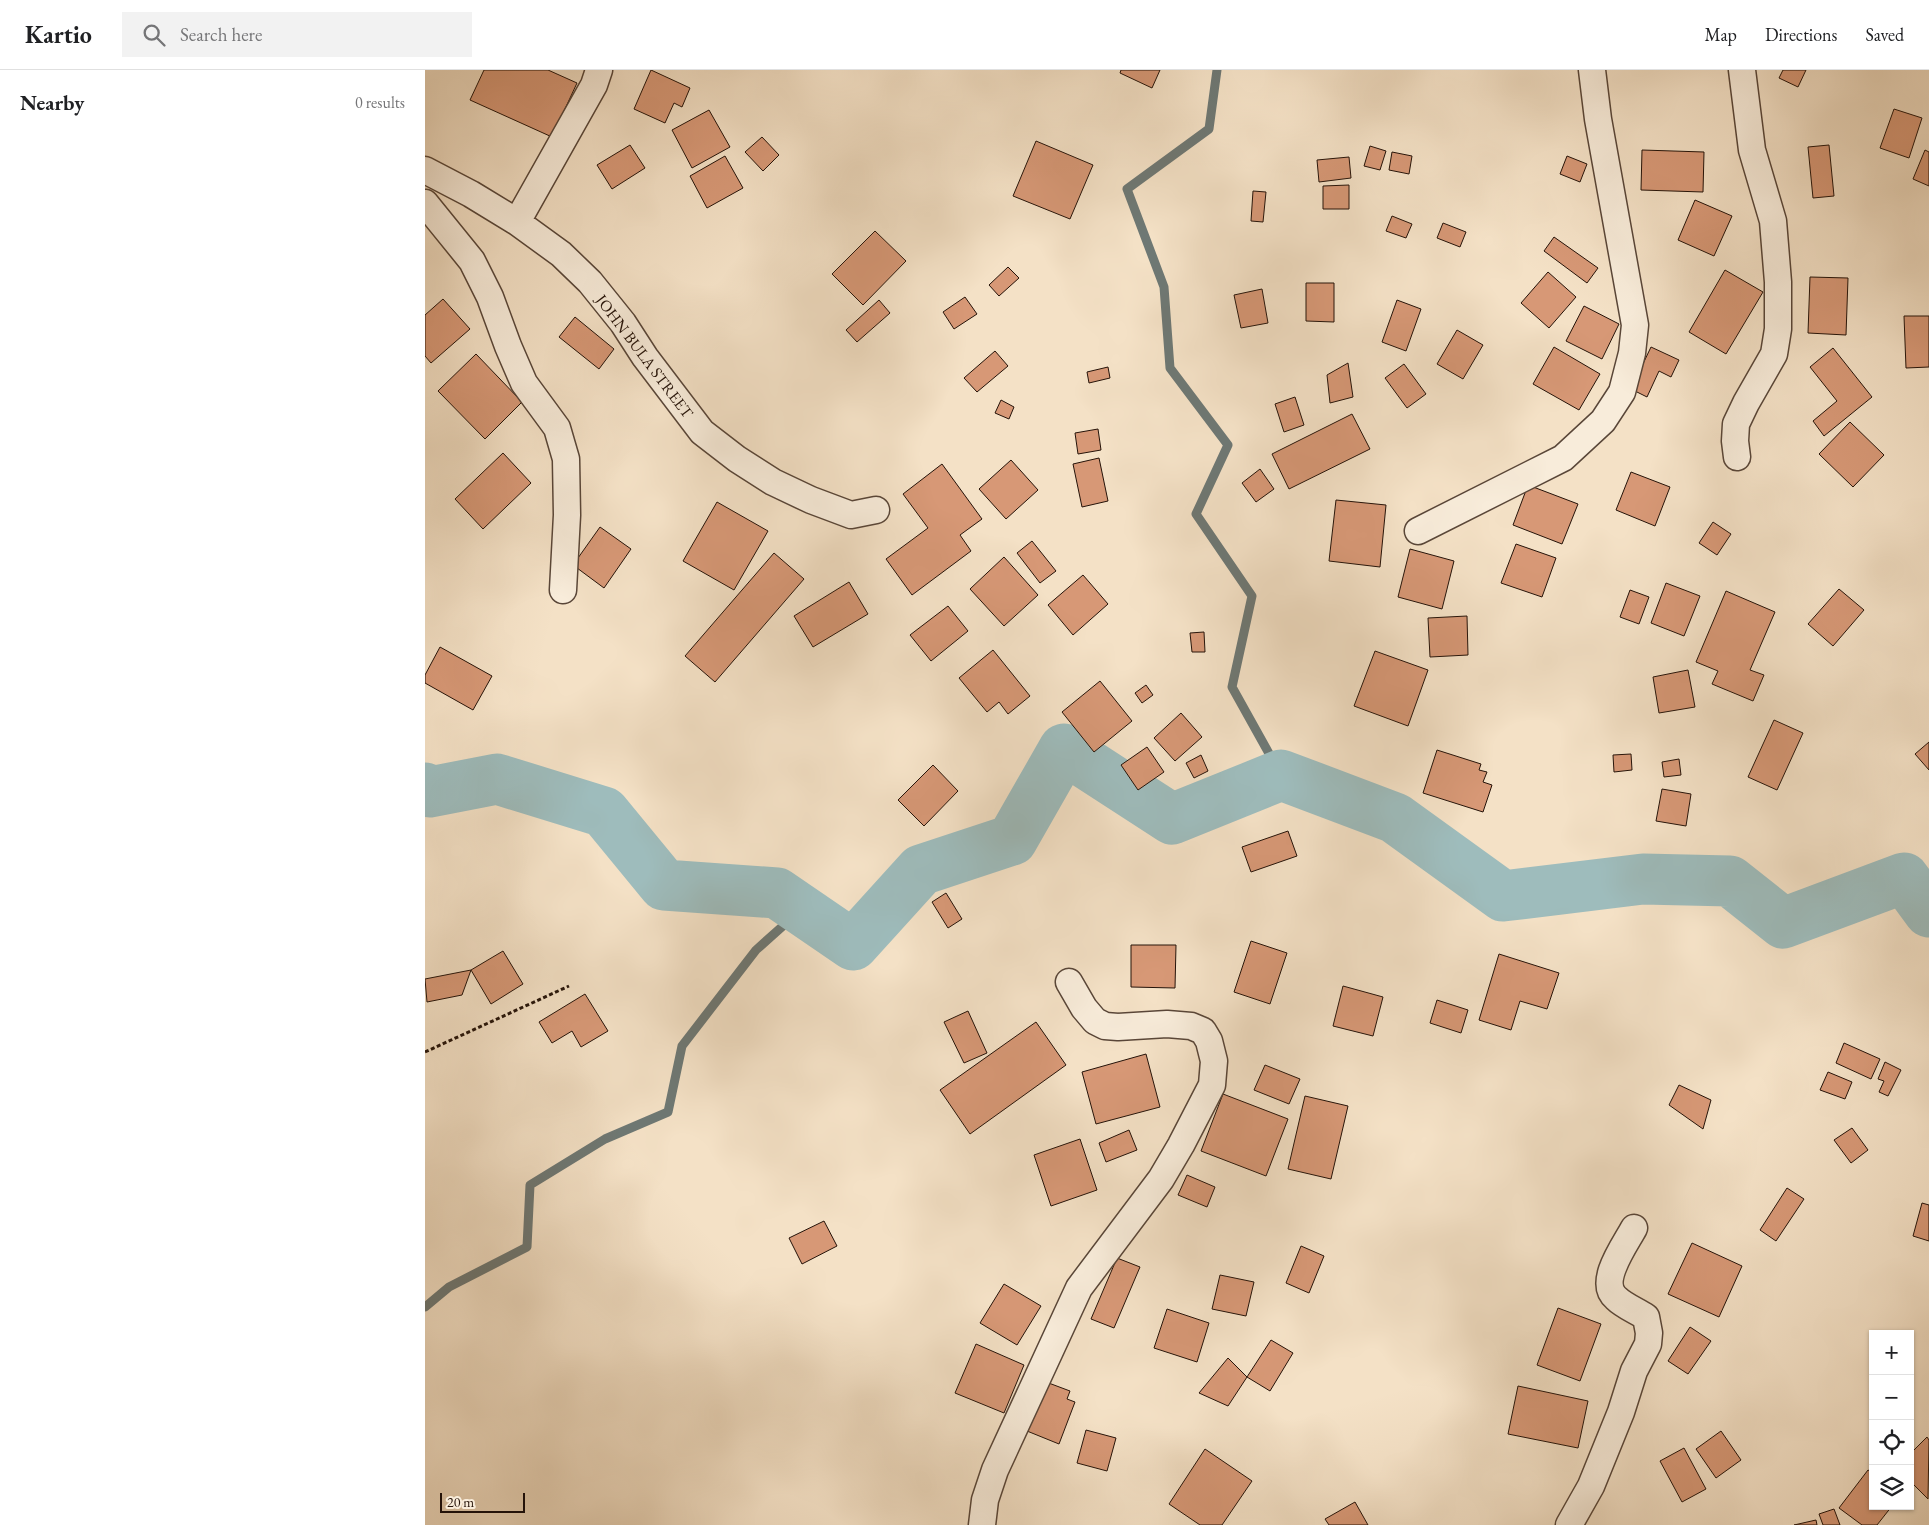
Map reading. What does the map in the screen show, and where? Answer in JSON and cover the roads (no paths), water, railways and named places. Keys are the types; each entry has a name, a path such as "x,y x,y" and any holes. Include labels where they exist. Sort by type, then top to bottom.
{"street":[{"path":"517,222 594,85 599,70"},
{"path":"1418,531 1563,458 1603,421 1622,392 1632,353 1635,325 1598,119 1592,70"},
{"path":"1737,457 1735,441 1736,424 1750,395 1774,354 1778,328 1778,282 1773,221 1752,150 1742,70"},
{"name":"JOHN BULA STREET","path":"425,170 471,194 517,222 561,254 590,282 623,323 645,357 702,432 737,459 773,482 811,500 851,515 876,510"},
{"path":"425,203 472,261 490,297 524,383 557,428 566,459 567,477 563,590"},
{"path":"982,1525 985,1500 995,1470 1079,1288 1161,1179 1181,1145 1212,1084 1214,1061 1209,1042 1203,1031 1191,1026 1167,1024 1105,1026 1095,1021 1084,1008 1069,982"},
{"path":"1569,1525 1591,1486 1621,1412 1633,1371 1648,1344 1649,1333 1646,1317 1617,1299 1611,1292 1609,1282 1612,1269 1634,1228"}],"waterway":[{"path":"1217,70 1209,129 1127,189 1164,287 1170,368 1228,445 1196,514 1252,596 1232,687 1281,775"},
{"path":"425,788 430,792 497,779 604,812 664,885 777,893 853,945 921,870 1012,840 1064,749 1172,819 1281,775 1395,818 1503,896 1643,879 1730,881 1783,923 1904,878 1929,912"},
{"path":"425,1307 449,1287 527,1247 530,1185 605,1139 668,1112 682,1046 756,950 802,909"}]}
